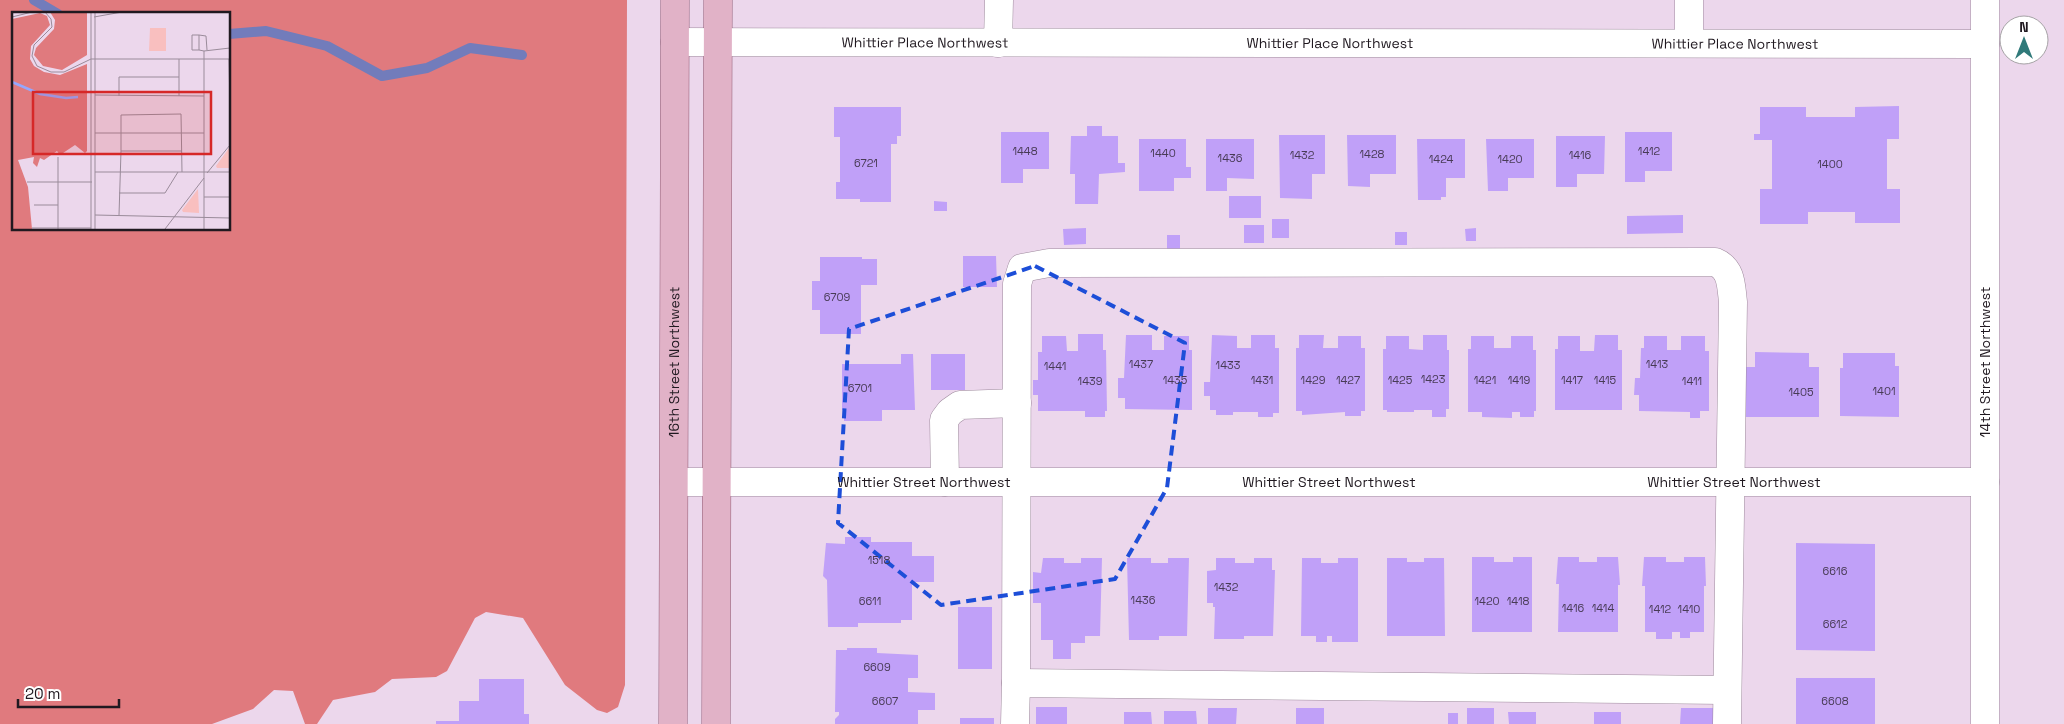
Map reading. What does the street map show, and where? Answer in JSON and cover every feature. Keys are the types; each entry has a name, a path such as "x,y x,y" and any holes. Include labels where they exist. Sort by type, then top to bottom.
{"main road":[{"name":"16th Street Northwest","path":"673,724 675,0"},
{"path":"716,724 718,0"}],"street":[{"path":"998,0 998,43"},
{"path":"1689,0 1689,44"},
{"name":"14th Street Northwest","path":"1985,0 1985,724"},
{"name":"Whittier Place Northwest","path":"675,42 1985,44"},
{"path":"1015,724 1017,284 1022,268 1049,263 1715,262 1723,266 1731,280 1733,302 1727,724"},
{"path":"945,482 944,420 950,412 960,405 1017,403"},
{"name":"Whittier Street Northwest","path":"674,482 1985,482"},
{"path":"1016,683 1726,690"}],"highlighted area":[{"path":"1035,266 1185,343 1167,488 1115,579 941,605 838,523 849,329"}],"shaded area":[{"path":"0,0 627,0 625,685 618,707 607,713 597,710 565,685 523,618 486,612 475,618 447,671 436,677 392,679 375,692 333,700 317,724 305,724 293,691 274,690 253,709 212,724 0,724"}],"building":[{"path":"1899,106 1899,139 1887,139 1887,189 1900,189 1900,223 1855,223 1855,212 1808,212 1808,224 1760,224 1760,189 1772,189 1772,140 1754,140 1754,134 1760,134 1760,107 1806,107 1806,117 1855,117 1855,107"},
{"path":"834,107 901,107 901,136 897,136 897,144 891,144 891,202 860,202 860,199 836,199 836,182 840,182 840,137 834,137"},
{"path":"1087,126 1102,126 1102,136 1118,136 1118,163 1125,163 1125,172 1099,174 1098,204 1075,204 1075,174 1070,174 1071,136 1087,136"},
{"path":"1001,132 1049,132 1049,169 1023,169 1023,183 1001,183"},
{"path":"1625,132 1672,132 1672,171 1645,171 1645,182 1625,182"},
{"path":"1279,135 1325,135 1325,174 1312,174 1312,199 1280,198"},
{"path":"1347,135 1396,135 1396,174 1370,174 1370,187 1348,186"},
{"path":"1556,136 1605,136 1604,174 1577,174 1577,187 1556,187"},
{"path":"1139,139 1186,139 1186,167 1191,167 1191,178 1174,178 1174,191 1139,191"},
{"path":"1206,139 1254,139 1254,179 1227,178 1227,191 1206,191"},
{"path":"1417,139 1465,139 1465,178 1446,178 1446,197 1441,197 1441,200 1418,200"},
{"path":"1486,139 1534,139 1534,178 1508,178 1508,191 1488,191"},
{"path":"1229,196 1261,196 1261,218 1229,218"},
{"path":"934,201 947,202 947,211 934,211"},
{"path":"1683,215 1683,233 1627,234 1627,216"},
{"path":"1272,219 1289,219 1289,238 1272,238"},
{"path":"1244,225 1264,225 1264,243 1244,243"},
{"path":"1086,228 1086,244 1064,245 1063,229"},
{"path":"1476,228 1476,241 1466,241 1465,229"},
{"path":"1395,232 1407,232 1407,245 1395,245"},
{"path":"1167,235 1180,235 1180,249 1167,249"},
{"path":"963,256 996,256 997,287 963,287"},
{"path":"820,257 877,259 877,285 861,285 861,334 820,334 820,310 812,310 812,281 820,281"},
{"path":"1078,334 1103,334 1103,350 1106,350 1107,411 1105,411 1105,417 1085,417 1085,411 1038,411 1038,395 1033,395 1033,380 1038,380 1038,352 1042,352 1042,336 1066,336 1067,351 1078,351"},
{"path":"1126,335 1152,335 1152,350 1164,350 1164,336 1189,336 1189,350 1192,350 1192,410 1125,409 1125,398 1118,398 1118,378 1124,378"},
{"path":"1212,335 1237,336 1237,348 1251,348 1251,335 1275,335 1275,348 1279,348 1279,413 1273,413 1273,417 1258,417 1258,412 1233,412 1233,415 1216,415 1216,410 1210,410 1210,396 1204,396 1204,382 1210,382"},
{"path":"1299,335 1324,335 1323,348 1338,348 1338,336 1361,336 1361,348 1365,348 1365,411 1361,411 1361,416 1345,416 1345,412 1302,415 1302,411 1296,411 1296,348 1299,348"},
{"path":"1423,335 1447,335 1447,350 1449,350 1449,409 1446,409 1446,417 1432,417 1432,410 1387,412 1387,410 1383,410 1383,349 1386,349 1386,336 1409,336 1409,349 1423,350"},
{"path":"1595,335 1618,335 1618,350 1622,350 1622,410 1555,410 1555,349 1558,349 1558,336 1580,336 1580,351 1594,351"},
{"path":"1471,336 1494,336 1494,348 1511,348 1511,336 1533,336 1533,350 1536,350 1536,411 1534,411 1534,417 1520,417 1520,412 1512,412 1512,418 1482,417 1482,412 1468,412 1468,349 1471,349"},
{"path":"1644,336 1667,336 1667,350 1681,350 1681,336 1705,336 1705,351 1709,351 1709,411 1700,411 1700,418 1690,418 1690,412 1639,411 1639,395 1634,395 1635,378 1640,378 1641,348 1644,348"},
{"path":"1755,352 1809,353 1809,367 1819,367 1819,417 1744,417 1744,367 1755,367"},
{"path":"1843,353 1895,353 1895,366 1899,366 1899,417 1840,416 1840,368 1843,368"},
{"path":"901,354 913,354 915,410 882,410 882,421 844,421 844,410 842,410 842,364 901,364"},
{"path":"931,354 965,354 965,390 931,390"},
{"path":"845,537 871,537 871,542 912,542 912,556 934,556 934,582 912,582 912,620 901,620 901,623 858,623 858,627 828,627 827,580 823,576 826,543 845,544"},
{"path":"1796,543 1875,544 1875,651 1796,650"},
{"path":"1472,557 1494,557 1494,562 1513,562 1513,557 1532,557 1532,632 1472,632"},
{"path":"1558,557 1579,557 1579,562 1597,562 1597,557 1618,557 1620,585 1618,585 1618,632 1558,632 1559,584 1556,584"},
{"path":"1644,557 1666,557 1666,562 1684,562 1684,557 1705,557 1704,632 1690,632 1690,638 1680,638 1680,632 1672,632 1672,639 1656,639 1656,632 1645,632 1645,586 1642,586"},
{"path":"1043,558 1064,558 1064,563 1081,563 1081,558 1102,558 1100,636 1085,636 1085,643 1071,643 1071,659 1053,659 1053,640 1041,640 1041,603 1033,603 1033,572 1041,573"},
{"path":"1127,558 1151,558 1151,563 1168,563 1168,558 1189,558 1187,636 1159,636 1159,640 1129,640"},
{"path":"1216,558 1235,558 1235,563 1254,563 1254,558 1272,558 1272,570 1275,570 1273,636 1244,636 1244,639 1214,639 1215,607 1213,607 1213,603 1207,603 1207,571 1216,570"},
{"path":"1302,558 1321,558 1321,563 1338,563 1338,558 1358,558 1358,642 1332,642 1332,636 1327,636 1327,642 1316,642 1316,636 1301,636"},
{"path":"1387,558 1407,558 1407,562 1424,562 1424,558 1444,558 1445,636 1387,636"},
{"path":"958,607 992,607 992,669 958,669"},
{"path":"847,648 877,648 877,653 918,655 918,678 908,678 908,692 935,693 935,710 918,710 918,724 835,724 835,719 839,715 839,712 835,712 836,650 847,650"},
{"path":"1796,678 1875,678 1875,724 1796,724"},
{"path":"479,679 524,679 524,714 529,714 529,724 436,724 436,721 459,721 459,701 479,701"},
{"path":"1036,707 1067,707 1067,724 1036,724"},
{"path":"1208,708 1237,708 1236,724 1208,724"},
{"path":"1296,708 1324,708 1324,724 1296,724"},
{"path":"1467,708 1494,708 1494,724 1467,724"},
{"path":"1681,708 1720,708 1720,724 1680,724"},
{"path":"1164,711 1196,711 1197,724 1164,724"},
{"path":"1124,712 1151,712 1152,724 1124,724"},
{"path":"1508,712 1536,712 1536,724 1509,724"},
{"path":"1594,712 1621,712 1621,724 1594,724"},
{"path":"1448,713 1458,713 1458,724 1448,724"},
{"path":"960,718 994,718 994,724 960,724"}],"waterway":[{"path":"34,0 55,12"},
{"path":"230,34 266,31 327,46 382,76 427,68 470,48 522,55"}]}
